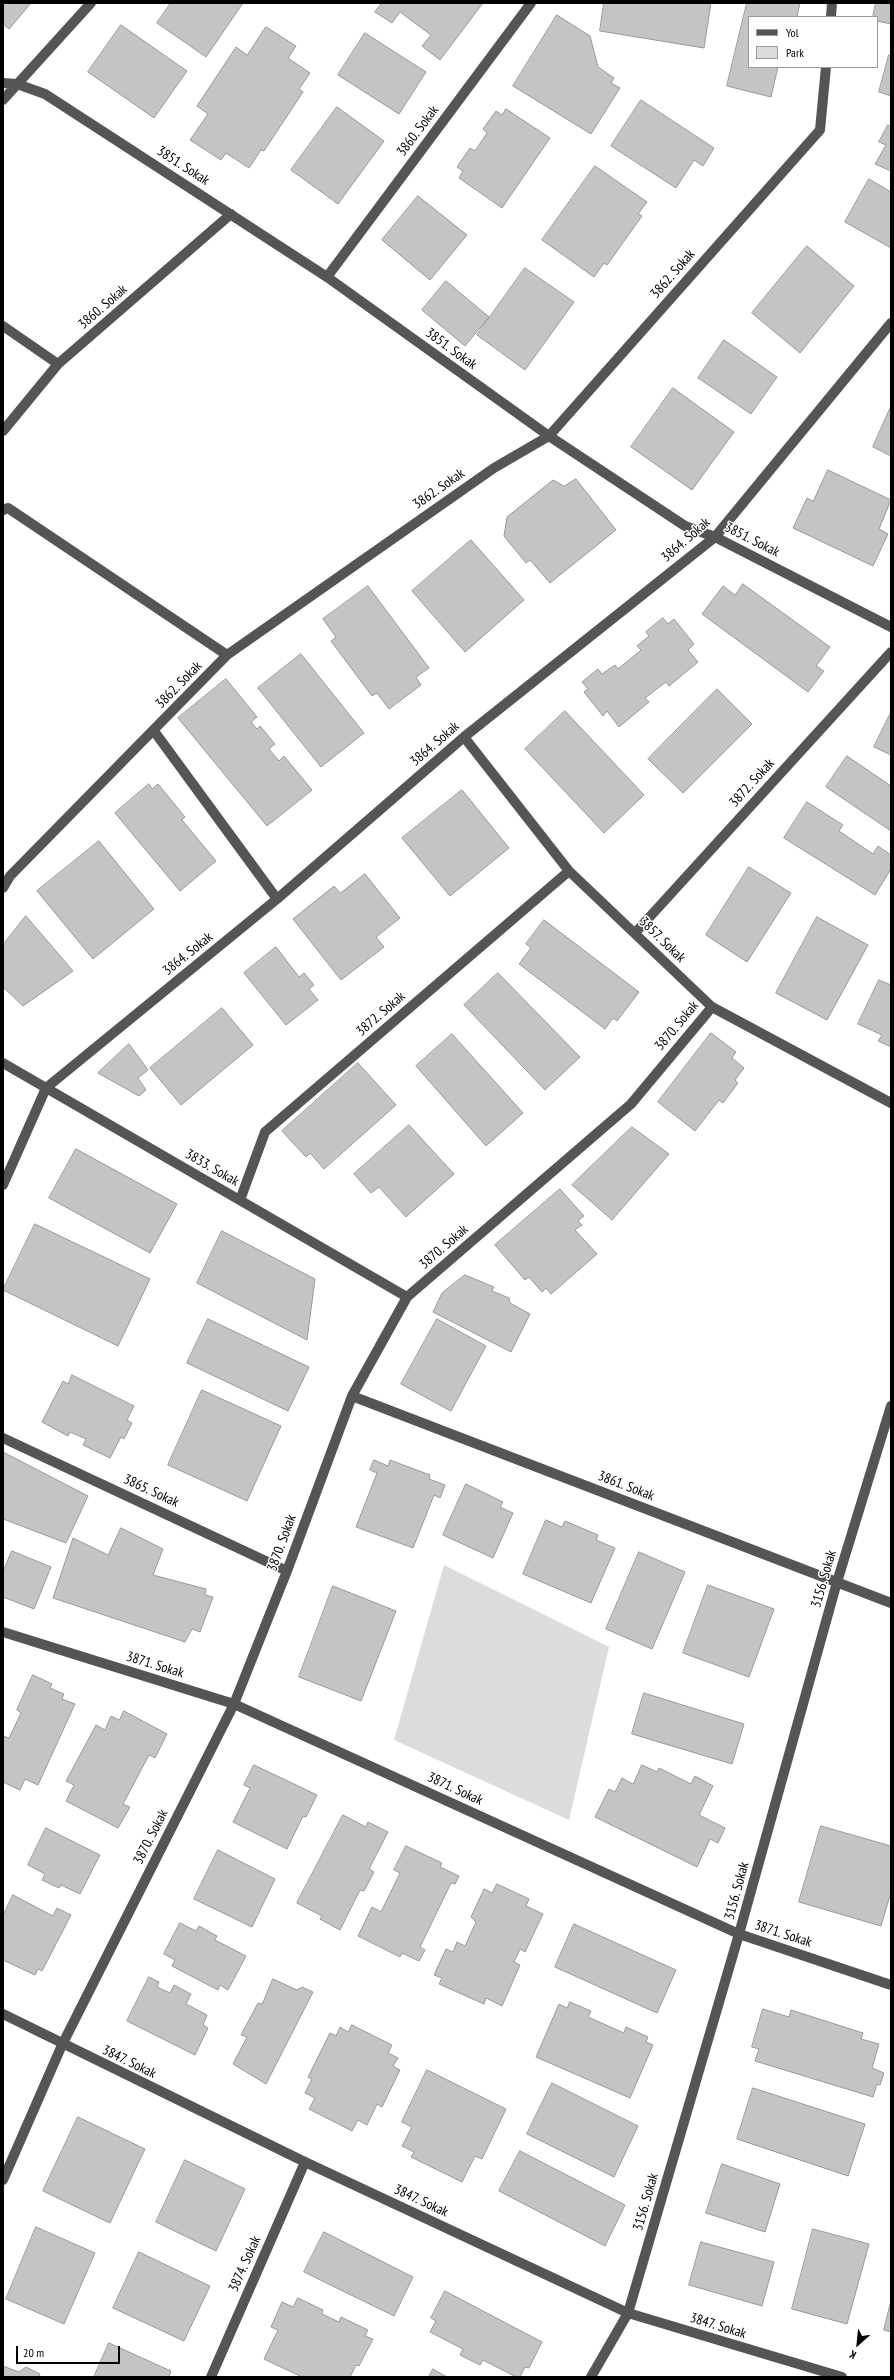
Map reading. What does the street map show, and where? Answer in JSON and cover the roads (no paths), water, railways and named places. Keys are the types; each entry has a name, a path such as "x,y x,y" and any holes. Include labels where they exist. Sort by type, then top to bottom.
{"street":[{"path":"3,100 90,3"},
{"name":"3860. Sokak","path":"327,277 531,3"},
{"path":"831,16 832,3"},
{"name":"3862. Sokak","path":"3,888 10,876 227,655 494,468 549,436 820,130 826,68"},
{"name":"3851. Sokak","path":"3,83 17,84 45,94 231,214 327,277 549,436 685,526 715,537 891,627"},
{"name":"3860. Sokak","path":"3,431 58,364 231,214"},
{"name":"3864. Sokak","path":"3,1185 46,1088 277,899 464,737 715,537 891,323"},
{"path":"3,326 58,364"},
{"path":"3,510 8,508 227,655"},
{"name":"3872. Sokak","path":"635,933 891,652"},
{"path":"154,731 277,899"},
{"name":"3857. Sokak","path":"464,737 569,870 712,1007 891,1103"},
{"name":"3872. Sokak","path":"240,1200 266,1132 569,870"},
{"name":"3870. Sokak","path":"3,2180 62,2045 234,1704 287,1571 352,1396 407,1297 630,1104 712,1007"},
{"name":"3833. Sokak","path":"3,1063 407,1297"},
{"name":"3861. Sokak","path":"352,1396 891,1603"},
{"name":"3156. Sokak","path":"591,2377 628,2313 739,1934 837,1582 891,1406"},
{"name":"3865. Sokak","path":"3,1438 287,1571"},
{"name":"3871. Sokak","path":"3,1632 234,1704 739,1934 891,1985"},
{"name":"3847. Sokak","path":"3,2014 62,2045 305,2162 628,2313 825,2375 842,2377"},
{"name":"3874. Sokak","path":"211,2377 305,2162"}]}
